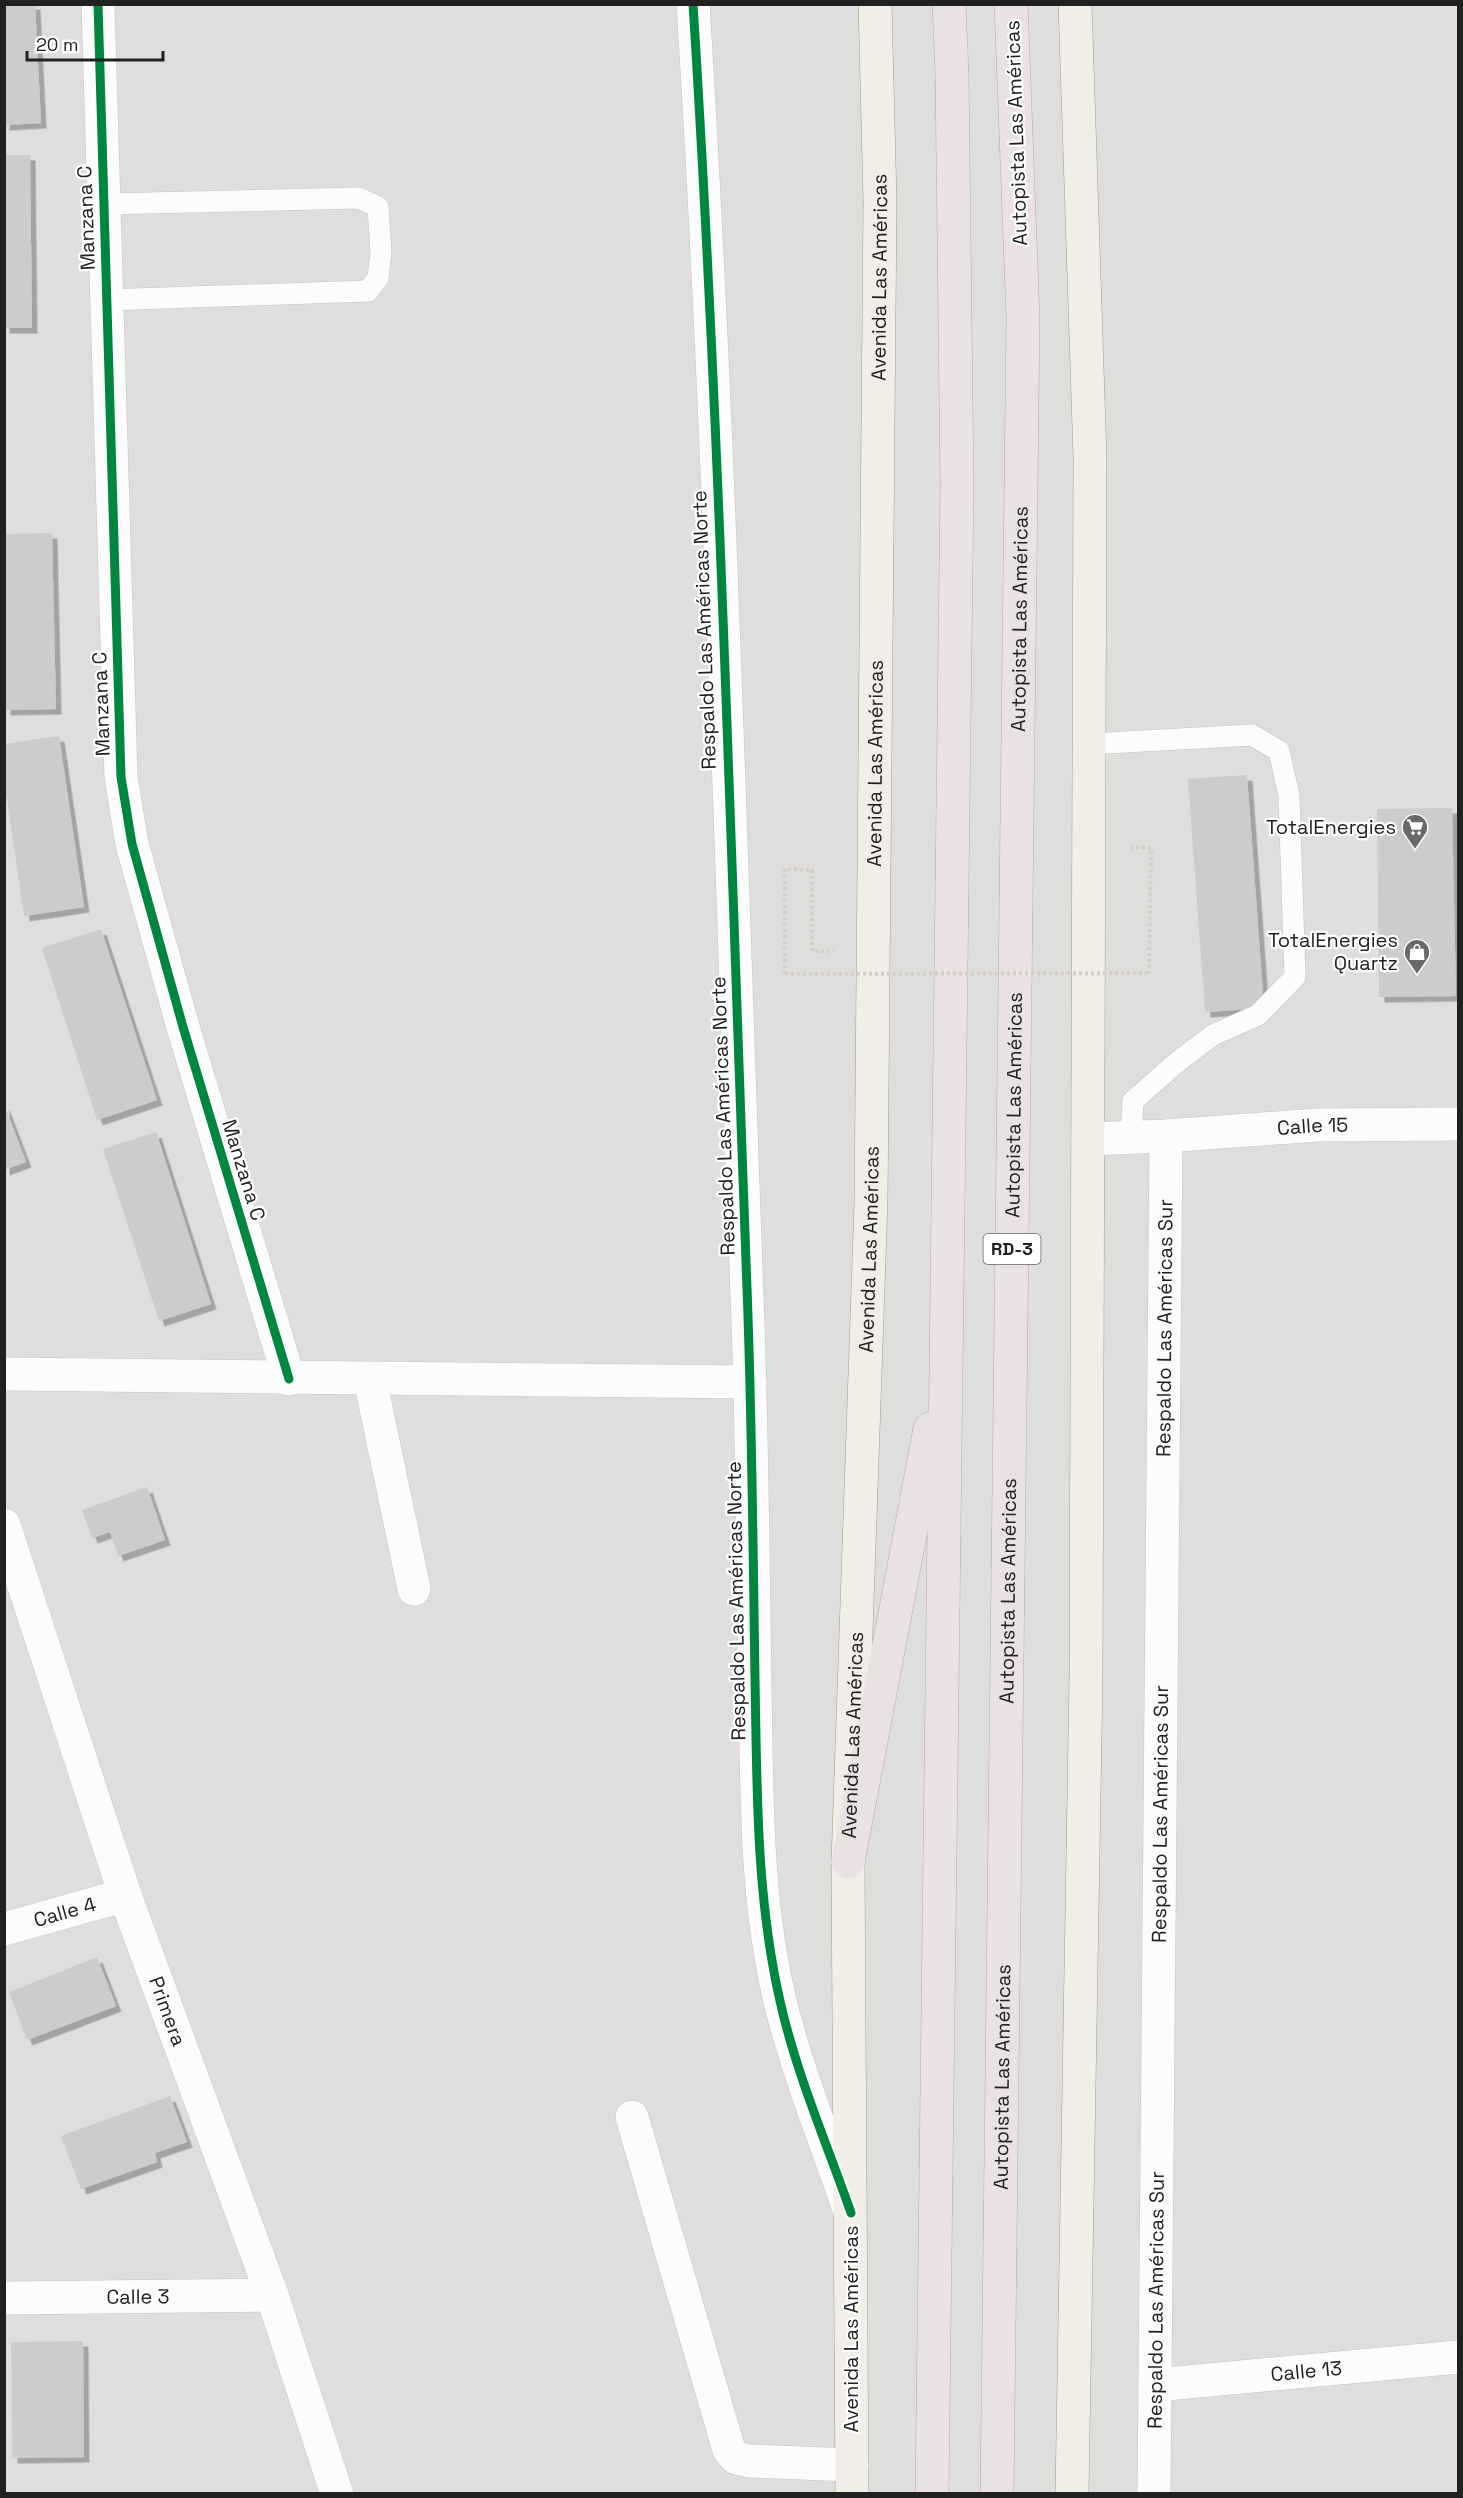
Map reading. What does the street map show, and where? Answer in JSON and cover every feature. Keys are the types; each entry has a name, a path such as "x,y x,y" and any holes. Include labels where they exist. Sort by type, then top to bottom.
{"highway":[{"path":"932,2493 957,485 952,74 949,4"},
{"name":"Autopista Las Américas","path":"997,2493 1023,318 1011,4"},
{"path":"848,1862 947,1342"}],"main road":[{"name":"Avenida Las Américas","path":"852,2479 848,1862 871,1202 880,202 875,4"},
{"path":"1072,2493 1086,1678 1090,457 1075,4"}],"street":[{"name":"Manzana C","path":"98,4 121,777 126,814 183,1027 289,1379"},
{"name":"Respaldo Las Américas Norte","path":"693,4 704,173 750,1382 757,1813 763,1889 780,2004 794,2051 851,2213"},
{"name":"Calle 15","path":"1088,1139 1318,1125 1458,1124"},
{"name":"Respaldo Las Américas Sur","path":"1154,2493 1166,1136"},
{"path":"4,1374 289,1379 750,1382"},
{"path":"370,1379 414,1588"},
{"name":"Primera","path":"4,1525 124,1895 272,2295 337,2493"},
{"name":"Calle 4","path":"4,1929 124,1895"},
{"path":"632,2117 729,2450 736,2458 852,2479"},
{"name":"Calle 3","path":"4,2298 272,2295"},
{"name":"Calle 13","path":"1155,2385 1458,2357"}],"lane":[{"path":"104,204 359,198 378,207 381,252 378,279 368,291 106,300"},
{"path":"1089,744 1252,735 1279,751 1289,796 1295,977 1258,1014 1213,1035 1176,1063 1133,1101 1131,1137"}],"path":[{"path":"812,951 812,870 785,869 785,974 1149,973 1151,848 1129,847 1129,858"}],"shaded area":[{"path":"5,5 1458,5 1458,2493 5,2493"}],"building":[{"path":"4,4 35,4 41,123 4,125"},
{"path":"4,155 30,155 32,328 4,328"},
{"path":"52,533 56,709 5,710 4,534"},
{"path":"59,736 84,907 24,916 4,779 4,744"},
{"name":"TotalEnergies","path":"1247,775 1264,1008 1205,1012 1188,779"},
{"path":"1452,808 1456,996 1379,997 1377,809"},
{"path":"101,929 157,1100 97,1120 42,948"},
{"path":"4,1104 26,1162 4,1170"},
{"path":"156,1132 211,1304 159,1321 103,1149"},
{"path":"147,1487 165,1540 118,1556 110,1532 92,1538 82,1510"},
{"path":"97,1957 116,2006 27,2040 9,1992"},
{"path":"170,2096 187,2142 155,2153 157,2162 81,2189 61,2136"},
{"path":"83,2341 84,2457 12,2458 11,2342"}],"cycle path":[{"path":"98,4 121,777 132,844 183,1027 289,1379"},
{"path":"693,4 711,325 749,1337 759,1841 766,1922 780,2001 803,2082 851,2213"}],"place":[{"name":"TotalEnergies","path":"1415,850"},
{"name":"TotalEnergies Quartz","path":"1417,975"}]}
